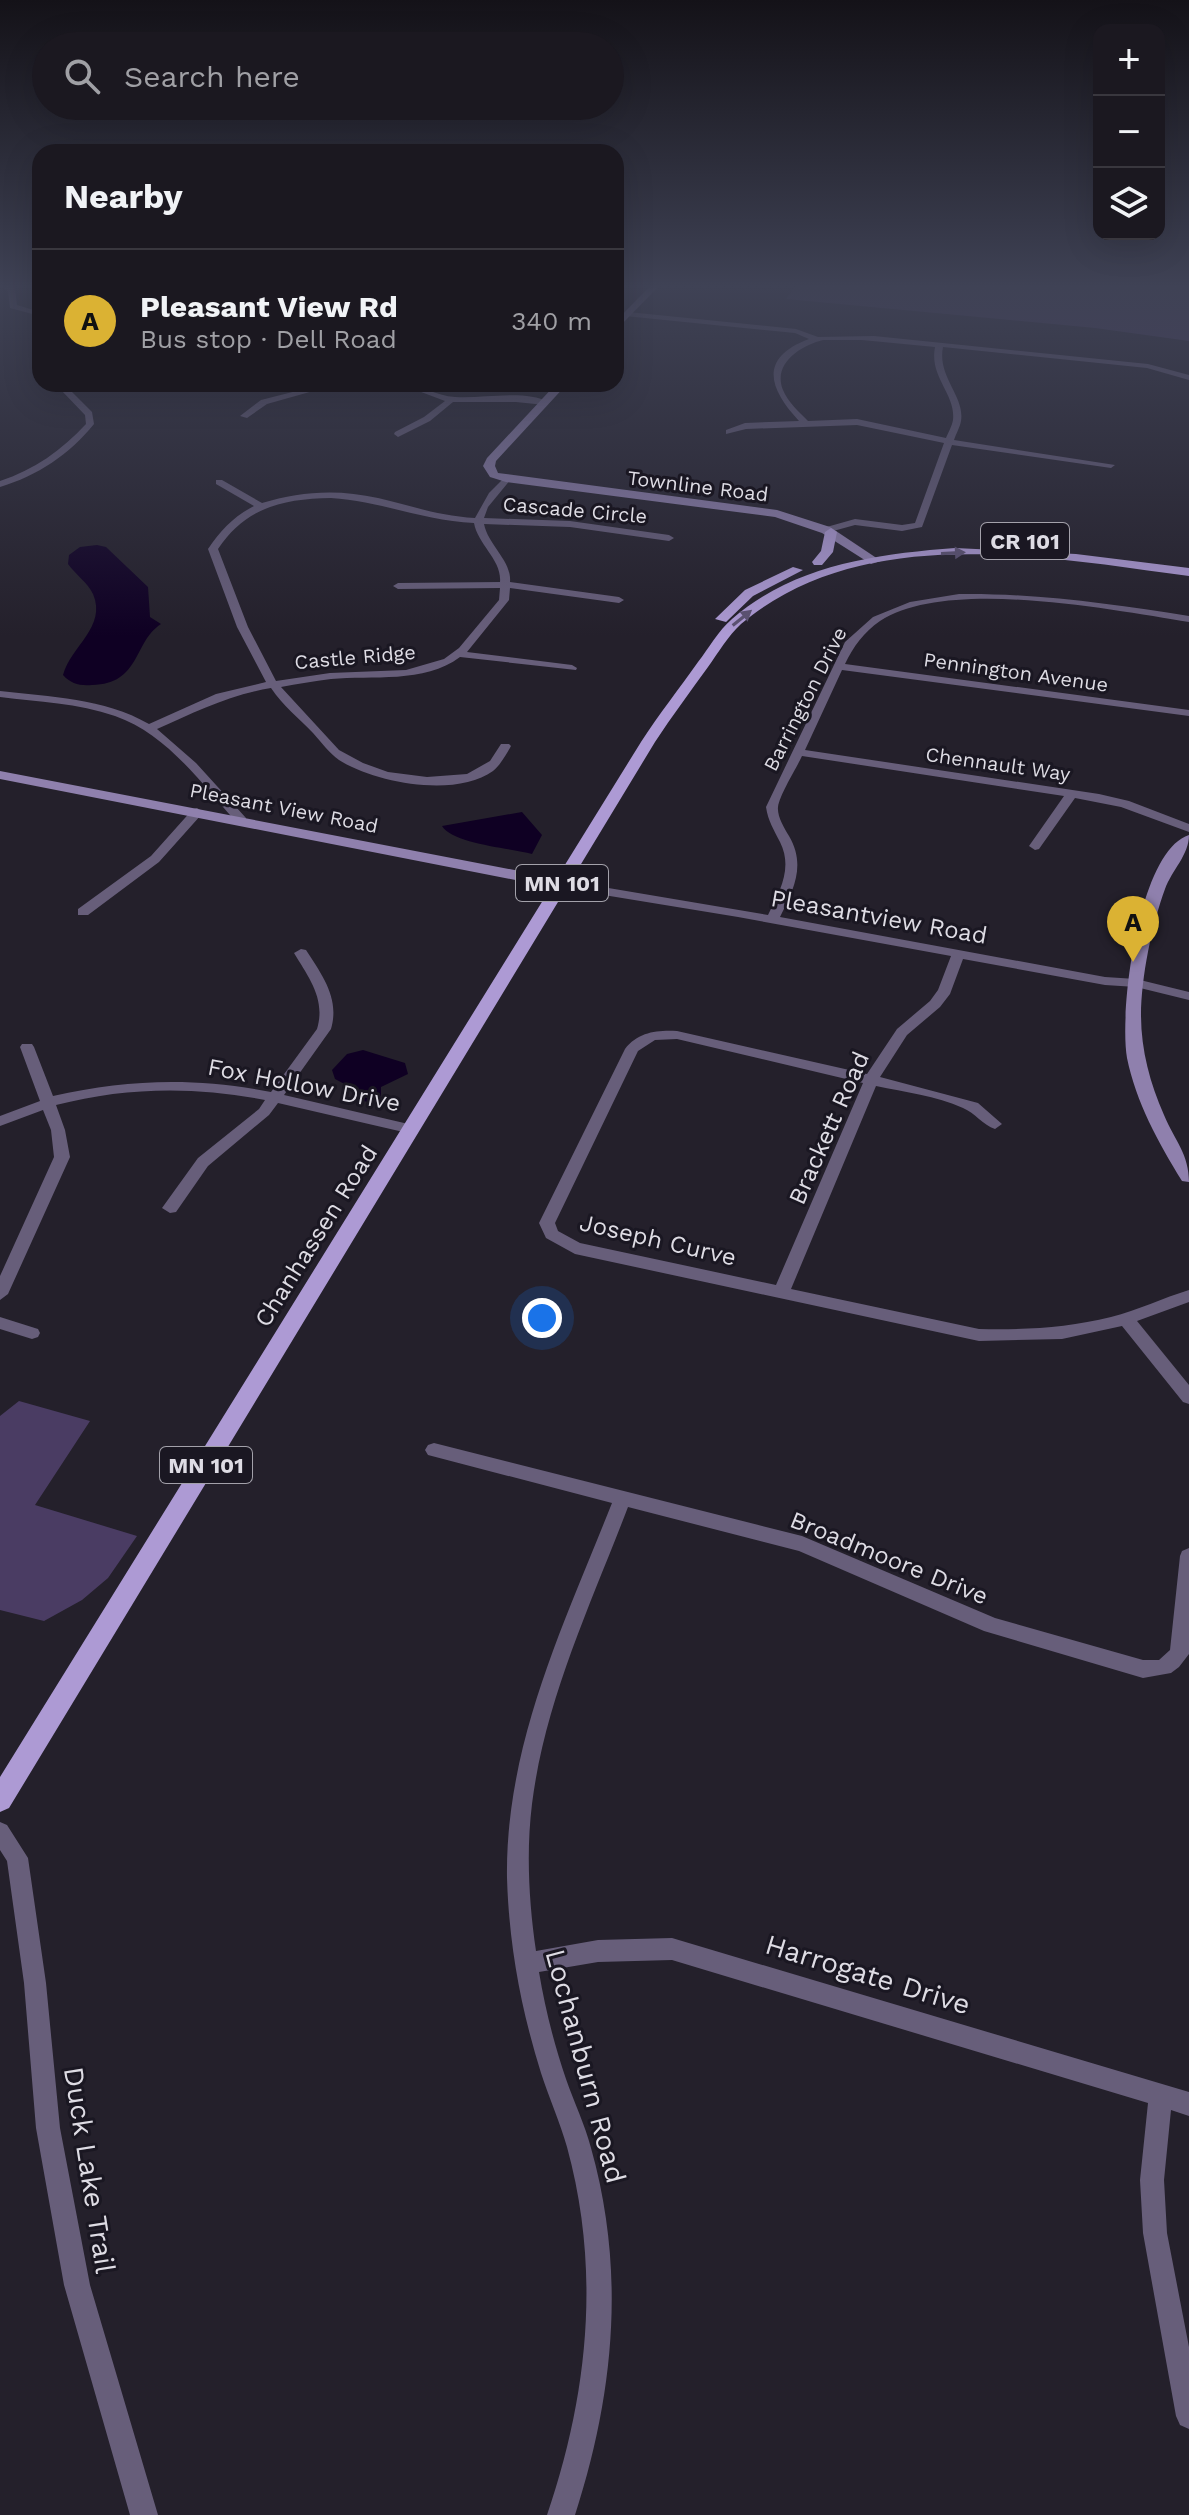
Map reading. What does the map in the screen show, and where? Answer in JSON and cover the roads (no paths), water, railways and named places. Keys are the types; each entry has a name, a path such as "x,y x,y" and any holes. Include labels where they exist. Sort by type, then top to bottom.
{"main road":[{"path":"818,562 827,552 828,531"},
{"name":"CR 101","path":"860,550 923,542 987,539 1059,544 1189,560"},
{"name":"MN 101","path":"675,699 696,658 726,613 768,582 818,562 860,550"},
{"name":"CR 101","path":"875,561 933,554 1009,551 1189,572"},
{"name":"MN 101","path":"675,699 736,621 760,604 800,582 875,561"},
{"name":"Chanhassen Road","path":"0,1800 675,699"}],"street":[{"path":"0,484 33,472 86,430 91,419 75,401"},
{"path":"244,416 266,401"},
{"path":"398,434 427,419 449,401"},
{"path":"515,401 545,402"},
{"path":"787,401 804,422"},
{"path":"828,531 855,522 902,528 919,525 951,442 957,411 952,401"},
{"path":"507,584 506,572 478,533 477,520 506,479 491,472 491,460 545,402"},
{"path":"729,432 745,426 804,422 874,424 951,442 1111,465"},
{"name":"Townline Road","path":"506,479 762,512 828,531 875,561"},
{"path":"219,482 262,507"},
{"name":"Cascade Circle","path":"272,683 248,637 213,549 231,523 262,507 294,499 352,497 435,518 557,523 669,538"},
{"path":"398,586 507,584 619,600"},
{"name":"Castle Ridge","path":"147,729 220,696 272,683 330,676 407,673 429,668 458,654 504,600 507,584"},
{"name":"Barrington Drive","path":"772,919 791,877 793,864 791,853 777,830 772,807 839,666 857,633 869,623 902,607 946,598 1022,598 1189,619"},
{"path":"458,654 572,668"},
{"name":"Pennington Avenue","path":"839,666 1189,713"},
{"path":"272,683 333,751 352,762 389,775 428,781 466,779 486,772 499,761 505,746"},
{"path":"0,694 107,712 134,720 185,759 242,821"},
{"name":"Chennault Way","path":"797,752 1072,793 1125,804 1189,828"},
{"name":"Pleasant View Road","path":"0,775 561,884"},
{"path":"1035,846 1072,793"},
{"path":"83,912 155,859 197,812"},
{"path":"1189,840 1164,869 1153,895 1132,1015 1142,1079 1159,1122 1189,1176"},
{"name":"Pleasantview Road","path":"561,884 772,919 1105,981 1136,983 1189,996"},
{"path":"170,1208 203,1162 264,1112 324,1029 330,1014 326,998 301,953"},
{"name":"Brackett Road","path":"781,1293 871,1080 887,1050 945,991 958,954"},
{"name":"Joseph Curve","path":"995,1124 973,1106 663,1034 639,1041 632,1049 547,1223 552,1234 575,1248 979,1335 1025,1338 1068,1334 1127,1320 1189,1296"},
{"path":"0,1294 62,1157 58,1130 27,1047"},
{"name":"Fox Hollow Drive","path":"0,1121 46,1103 101,1088 204,1084 412,1129"},
{"path":"1127,1320 1189,1397"},
{"path":"0,1323 32,1333"},
{"name":"Broadmoore Drive","path":"434,1450 802,1544 991,1625 1143,1669 1159,1670 1172,1664 1180,1652 1189,1556"},
{"name":"Lochanburn Road","path":"561,2515 577,2472 596,2385 601,2300 595,2221 579,2148 549,2063 525,1965 518,1852 521,1803 529,1759 553,1678 622,1500"},
{"name":"Duck Lake Trail","path":"0,1832 17,1858 35,1983 48,2128 77,2285 144,2515"},
{"name":"Harrogate Drive","path":"525,1965 559,1956 628,1946 672,1949 1189,2104"},
{"path":"1161,2095 1152,2180 1155,2233 1189,2416"}],"place":[{"name":"Pleasant View Rd","path":"1133,962"}]}
